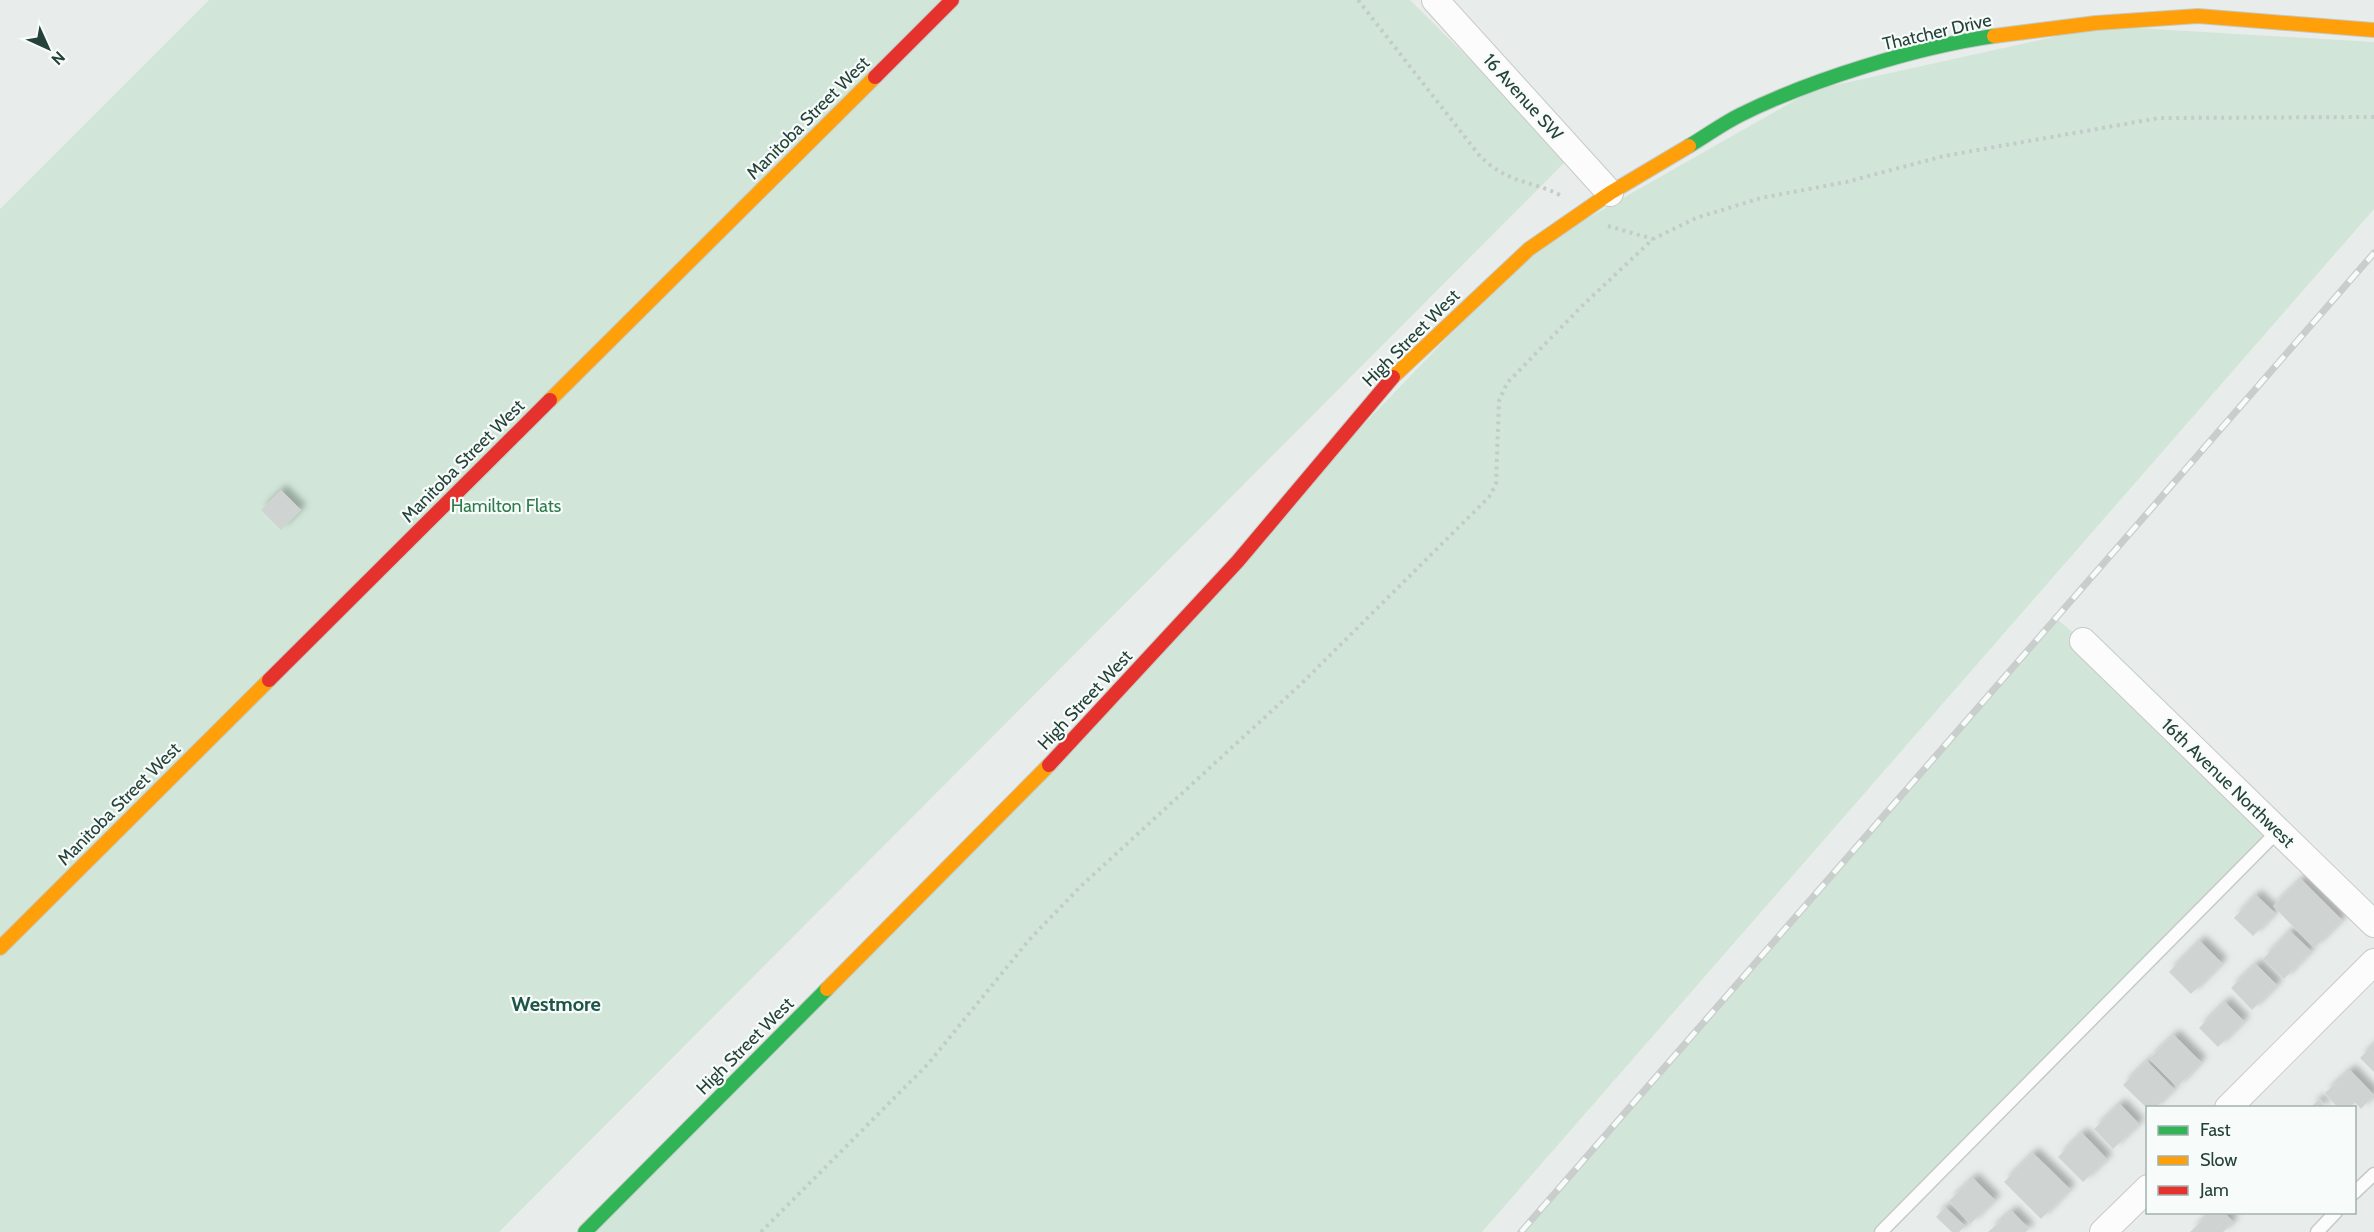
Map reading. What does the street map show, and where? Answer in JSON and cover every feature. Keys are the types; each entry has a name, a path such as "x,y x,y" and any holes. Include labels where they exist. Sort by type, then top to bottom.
{"main road":[{"name":"Manitoba Street West","path":"0,948 952,0"},
{"name":"Thatcher Drive","path":"1610,193 1740,115 1810,86 1909,56 1991,36 2096,23 2198,16 2374,30"},
{"name":"High Street West","path":"585,1232 1039,776 1238,561 1398,371 1529,249 1610,193"}],"street":[{"name":"16 Avenue SW","path":"1435,0 1610,193"},
{"name":"16th Avenue Northwest","path":"2083,641 2374,924"},
{"path":"2229,1106 2374,962"},
{"path":"2103,1232 2146,1190"}],"lane":[{"path":"1881,1232 2278,831"},
{"path":"2356,1192 2374,1174"},
{"path":"2317,1232 2334,1214"}],"path":[{"path":"1358,0 1479,155 1492,168 1513,180 1550,190 1587,209 1612,229 1653,239"},
{"path":"761,1232 928,1064 1029,940 1081,886 1300,685 1489,497 1496,484 1499,401 1507,383 1583,305 1653,239 1696,218 1761,198 1846,182 1944,156 2159,118 2374,117"}],"green space":[{"name":"Hamilton Flats","path":"209,0 1410,0 1569,158 499,1232 0,1232 0,209"},
{"path":"2103,26 2374,42 2374,209 1482,1232 590,1232 1530,251 1813,90"},
{"path":"2058,620 2083,641 2278,831 1881,1232 1525,1232"}],"building":[{"path":"281,490 301,510 281,530 261,510"},
{"path":"2301,879 2342,920 2314,948 2273,906"},
{"path":"2256,895 2275,913 2253,936 2234,918"},
{"path":"2290,931 2311,951 2284,979 2263,959"},
{"path":"2200,941 2222,963 2191,994 2169,972"},
{"path":"2256,964 2277,985 2252,1010 2231,988"},
{"path":"2225,1002 2244,1021 2218,1047 2199,1028"},
{"path":"2174,1035 2201,1062 2177,1087 2149,1059"},
{"path":"2374,1044 2374,1072 2360,1058"},
{"path":"2147,1061 2174,1089 2157,1106 2146,1107 2123,1085"},
{"path":"2350,1070 2374,1095 2361,1109 2355,1102 2352,1106 2336,1106 2325,1093"},
{"path":"2319,1099 2324,1106 2312,1106"},
{"path":"2120,1104 2139,1124 2113,1149 2094,1129"},
{"path":"2082,1133 2107,1159 2083,1182 2058,1157"},
{"path":"2033,1153 2070,1189 2041,1219 2004,1182"},
{"path":"1973,1178 1995,1200 1970,1224 1949,1201"},
{"path":"1945,1207 1965,1226 1959,1232 1952,1232 1936,1217"},
{"path":"2012,1211 2029,1229 2026,1232 1988,1232"},
{"path":"2209,1214 2226,1214 2233,1222 2223,1232 2190,1232"}],"railway":[{"path":"1521,1232 2374,253"}],"traffic: fast":[{"path":"1689,146 1740,115 1798,89 1864,66 1932,48 1994,36"},
{"path":"585,1232 827,989"}],"traffic: slow":[{"path":"1994,36 2096,23 2198,16 2374,30"},
{"path":"550,400 875,77"},
{"path":"1393,377 1529,249 1610,193 1689,146"},
{"path":"0,948 269,680"},
{"path":"827,989 1049,765"}],"traffic: jam":[{"path":"875,77 952,0"},
{"path":"1049,765 1238,561 1393,377"},
{"path":"269,680 550,400"}],"district":[{"name":"Westmore","path":"556,1004"}]}
